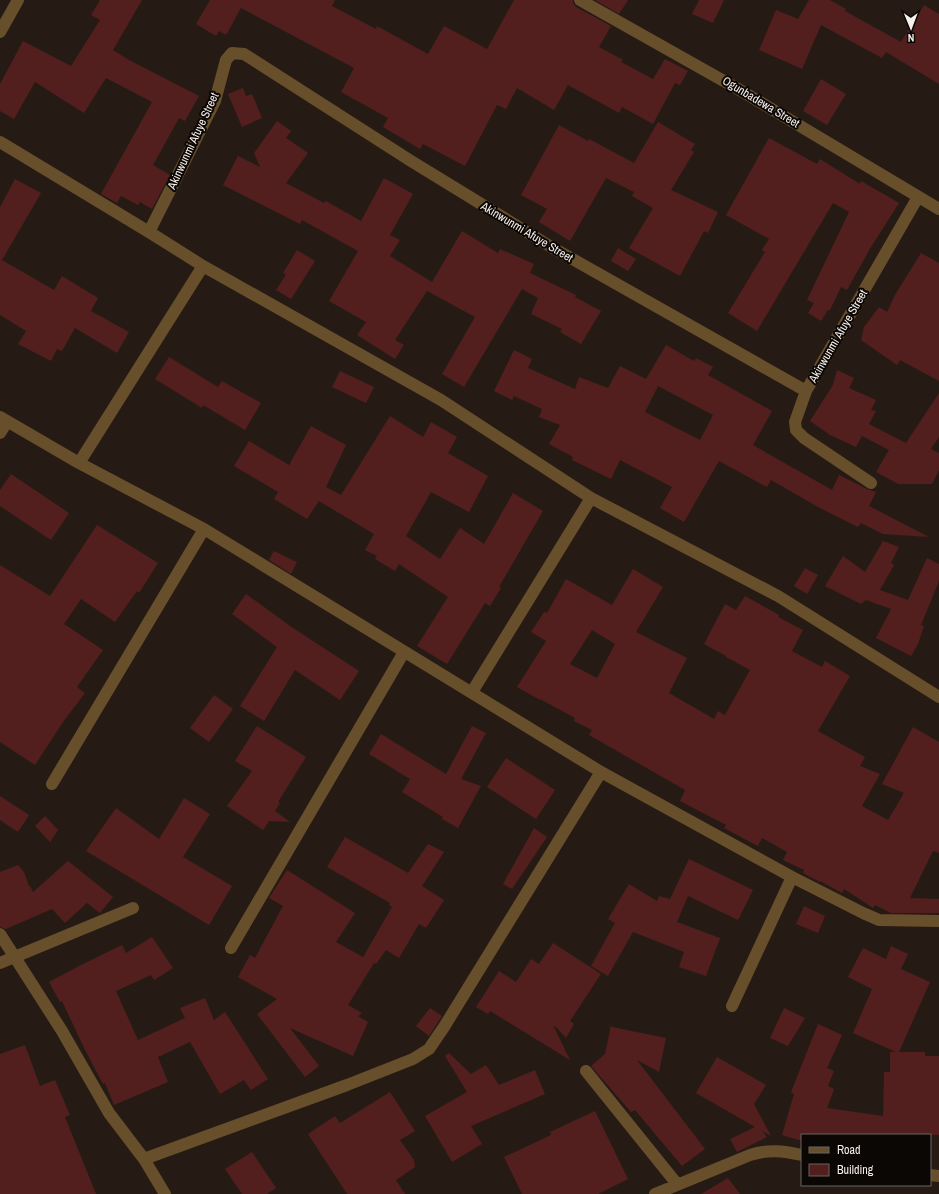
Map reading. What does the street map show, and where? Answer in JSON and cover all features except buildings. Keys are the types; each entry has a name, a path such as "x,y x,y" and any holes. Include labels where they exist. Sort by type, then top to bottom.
{"street":[{"path":"0,32 18,0"},
{"name":"Ogunbadewa Street","path":"580,0 738,89 939,209"},
{"name":"Akinwunmi Afuye Street","path":"149,232 215,101 226,60 232,52 244,54 411,161 553,248 806,391 918,196"},
{"path":"0,142 203,266 441,400 590,498 778,596 939,697"},
{"path":"79,462 203,266"},
{"path":"806,391 795,422 796,430 804,438 871,483"},
{"path":"0,433 4,419 79,462 204,529 601,772 792,877 879,920 939,921"},
{"path":"472,692 590,498"},
{"path":"52,784 204,529"},
{"path":"231,948 404,652"},
{"path":"144,1159 347,1086 413,1059 429,1049 601,772"},
{"path":"732,1006 792,877"},
{"path":"0,963 133,908"},
{"path":"0,934 13,957 62,1031 109,1113 144,1159 165,1194"},
{"path":"586,1071 677,1184"},
{"path":"655,1194 750,1155 764,1151 801,1155"}]}
